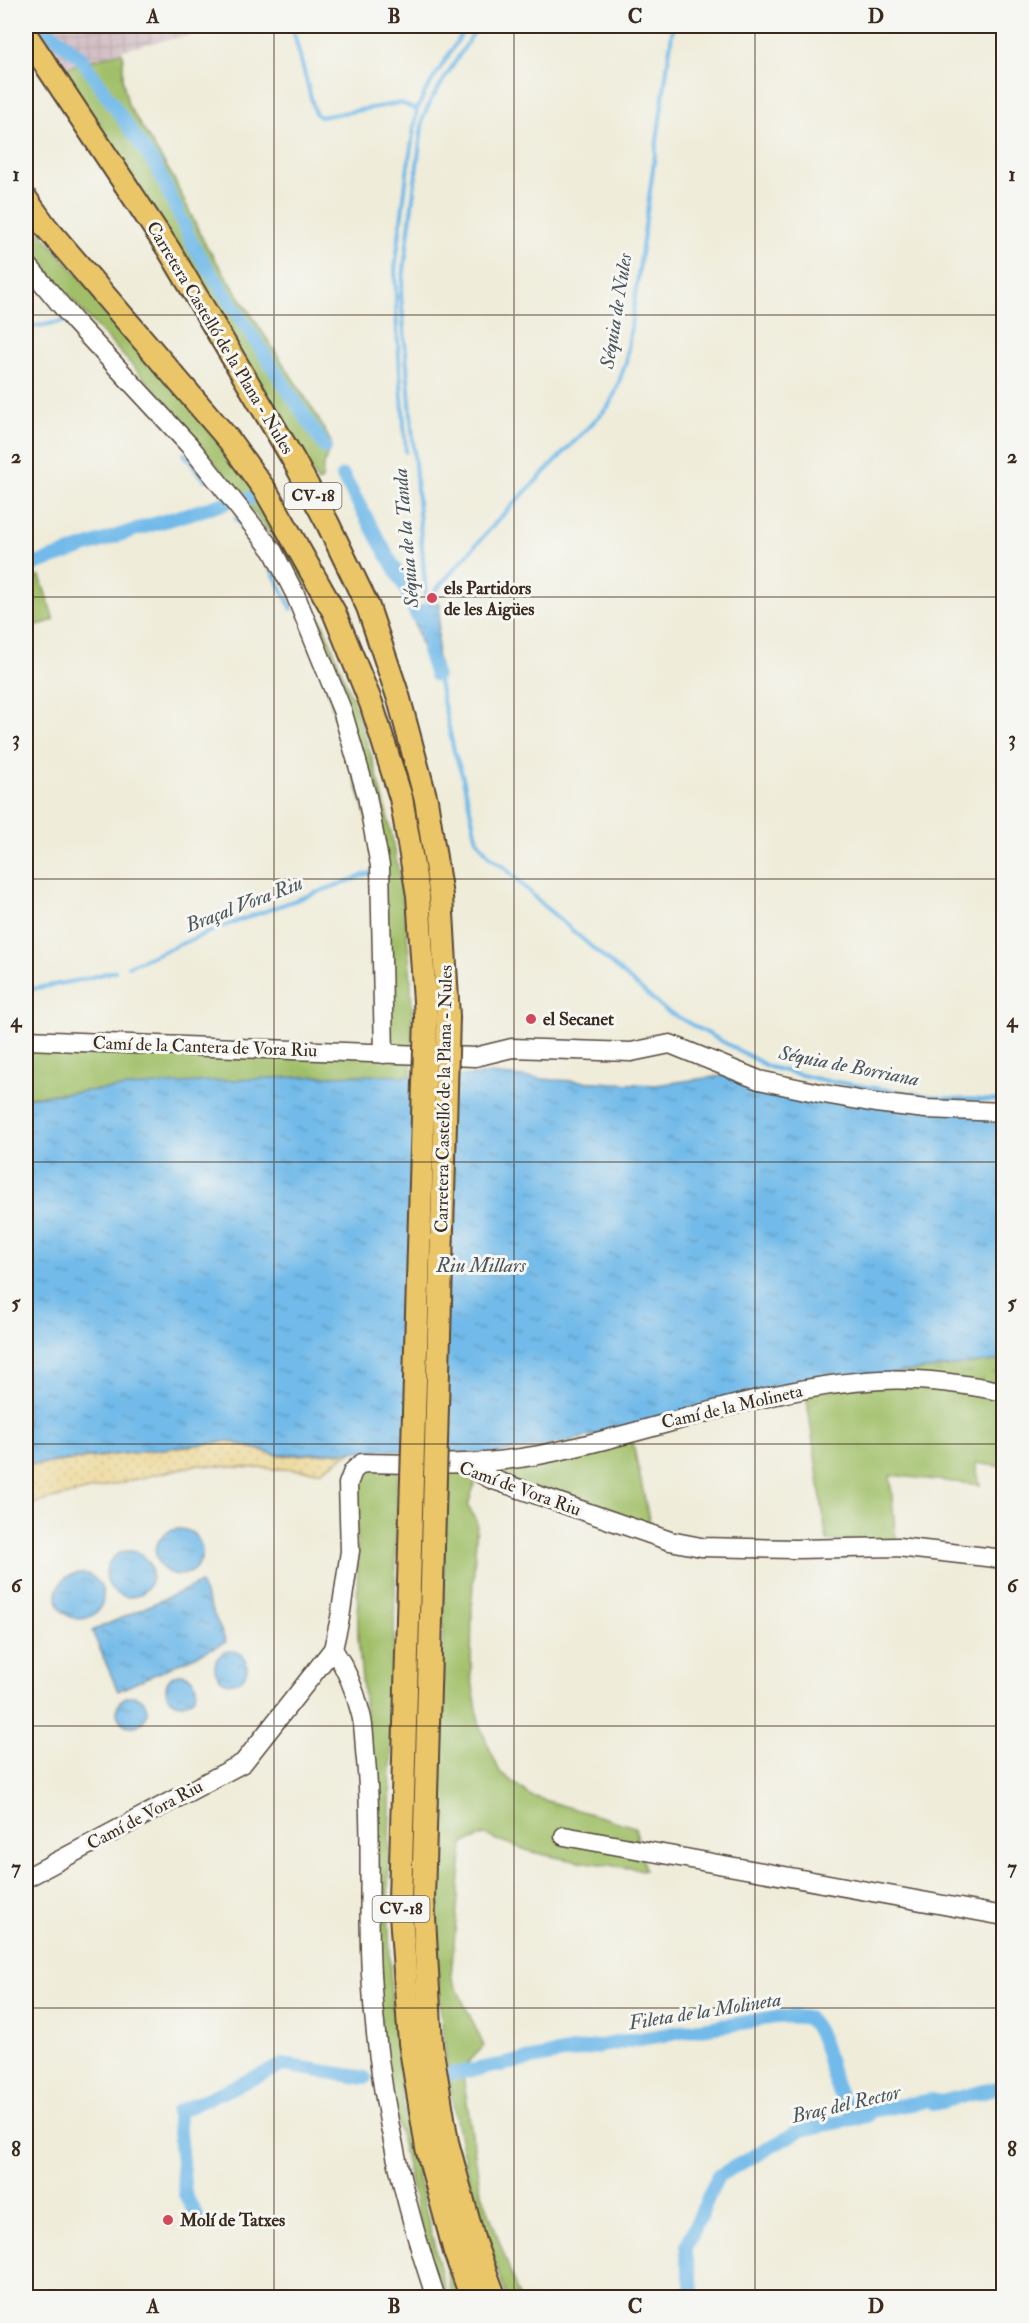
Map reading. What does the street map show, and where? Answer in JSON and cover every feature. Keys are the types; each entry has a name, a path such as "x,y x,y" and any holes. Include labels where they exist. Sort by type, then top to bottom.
{"main road":[{"name":"Carretera Castelló de la Plana - Nules","path":"26,35 169,250 327,522 368,607 399,699 426,800 441,896 437,1017 411,1512 400,1900 410,2043 427,2148 455,2252 472,2298"},
{"name":"Carretera Castelló de la Plana - Nules","path":"26,199 46,227 230,440 272,502 334,612 371,703 401,798 437,1017 434,1513 423,1899 431,2045 447,2142 474,2241 495,2298"}],"street":[{"path":"26,263 75,322 189,445 273,551 295,594 342,710 367,796 380,866 384,1054"},
{"name":"Camí de la Cantera de Vora Riu","path":"26,1040 475,1057 512,1048 631,1052 670,1044 759,1080 824,1094 876,1103 1004,1112"},
{"name":"Camí de la Molineta","path":"462,1464 538,1455 784,1393 827,1387 895,1380 1004,1392"},
{"name":"Camí de Vora Riu","path":"26,1878 243,1763 333,1649 350,1551 348,1484 353,1471 362,1463 462,1464 490,1479 680,1543 701,1546 796,1549 898,1547 1004,1559"},
{"path":"333,1649 342,1663 361,1712 369,1791 371,1973 381,2079 401,2178 418,2244 436,2298"},
{"path":"564,1836 1004,1916"}],"shaded area":[{"path":"29,26 238,26 145,44 58,69"}],"green space":[{"path":"121,52 123,54 123,81 128,105 173,177 205,244 312,408 331,442 322,480 318,482 58,70"},
{"path":"26,215 199,417 256,492 312,589 307,589 300,583 280,546 176,413 81,310 26,246"},
{"path":"40,576 54,620 26,629 26,581"},
{"path":"297,590 313,607 328,635 361,722 387,815 404,909 412,1005 412,1053 387,1052 383,872"},
{"path":"26,1043 412,1056 411,1076 226,1082 26,1097"},
{"path":"1003,1360 1003,1388 888,1373"},
{"path":"879,1383 1003,1396 1003,1467 975,1463 980,1485 890,1475 896,1540 827,1541 806,1393"},
{"path":"631,1434 652,1533 467,1465"},
{"path":"398,1467 388,1897 391,1989 396,2052 413,2158 447,2297 439,2297 432,2276 385,2069 376,1969 372,1782 358,1639 357,1534 354,1491 362,1469"},
{"path":"445,1467 476,1478 468,1506 477,1523 472,1599 471,1675 480,1727 500,1772 531,1796 635,1827 645,1870 564,1859 532,1852 484,1835 463,1844 451,1976 484,2046 462,2069 480,2187 519,2297 507,2297 472,2190 459,2134 443,2038 437,1955 437,1872"},
{"path":"436,2220 462,2297 452,2297"}],"sand":[{"path":"229,1441 279,1456 351,1452 322,1471 196,1465 26,1505 26,1466"}],"water":[{"path":"415,598 418,606 440,603 437,657 440,666 429,670 414,621 404,599"},
{"name":"Riu Millars","path":"490,1074 656,1085 728,1075 1003,1119 1003,1360 828,1381 547,1446 492,1454 378,1450 278,1455 229,1441 26,1465 26,1098 150,1085 233,1080 358,1075 440,1077"},
{"path":"179,1529 195,1536 202,1552 195,1568 179,1575 163,1568 156,1552 163,1536"},
{"path":"129,1551 145,1558 152,1574 145,1590 129,1597 113,1590 106,1574 113,1558"},
{"path":"80,1573 96,1580 103,1596 96,1612 80,1619 64,1612 57,1596 64,1580"},
{"path":"200,1583 226,1642 118,1691 92,1631"},
{"path":"231,1651 242,1656 247,1667 242,1678 231,1683 220,1678 215,1667 220,1656"},
{"path":"181,1674 192,1678 196,1689 192,1700 181,1704 170,1700 166,1689 170,1678"},
{"path":"132,1696 143,1700 147,1711 143,1722 132,1726 121,1722 117,1711 121,1700"}],"waterway":[{"path":"46,26 53,35 81,58 158,170 194,247 325,447"},
{"path":"292,26 315,113 320,117 400,103 417,110"},
{"path":"406,452 395,269 408,166 417,110 425,92 467,26"},
{"name":"Séquia de la Tanda","path":"427,609 401,294 423,118 431,100 478,26"},
{"name":"Séquia de Nules","path":"426,601 499,519 608,407 615,393 626,362 673,26"},
{"path":"26,328 65,321"},
{"path":"184,454 205,480"},
{"path":"343,476 406,589 417,616"},
{"path":"245,499 255,497"},
{"path":"26,567 137,529 226,503"},
{"path":"236,518 263,554 292,609"},
{"name":"Séquia de la Tanda","path":"428,651 436,675"},
{"name":"Séquia de la Tanda","path":"435,664 477,840 490,857 503,866 544,906 665,1010 769,1067 822,1080 942,1098 1004,1101"},
{"name":"Braçal Vora Riu","path":"128,966 224,926 373,872"},
{"name":"Braçal Vora Riu","path":"26,990 115,971"},
{"name":"Fileta de la Molineta","path":"451,2074 654,2036 765,2019 796,2017 808,2018 816,2028 837,2088 850,2109 864,2112 932,2100 941,2102"},
{"name":"Fileta de la Molineta","path":"201,2225 185,2194 177,2112 283,2065 365,2078"},
{"path":"933,2104 1004,2086"},
{"name":"Braç del Rector","path":"694,2298 686,2247 718,2176 801,2130 867,2116"}],"place":[{"name":"els Partidors de les Aigües","path":"432,598"},
{"name":"el Secanet","path":"531,1019"},
{"name":"Molí de Tatxes","path":"168,2220"}],"water label":[{"name":"Séquia de Borriana","path":"849,1066"}]}
